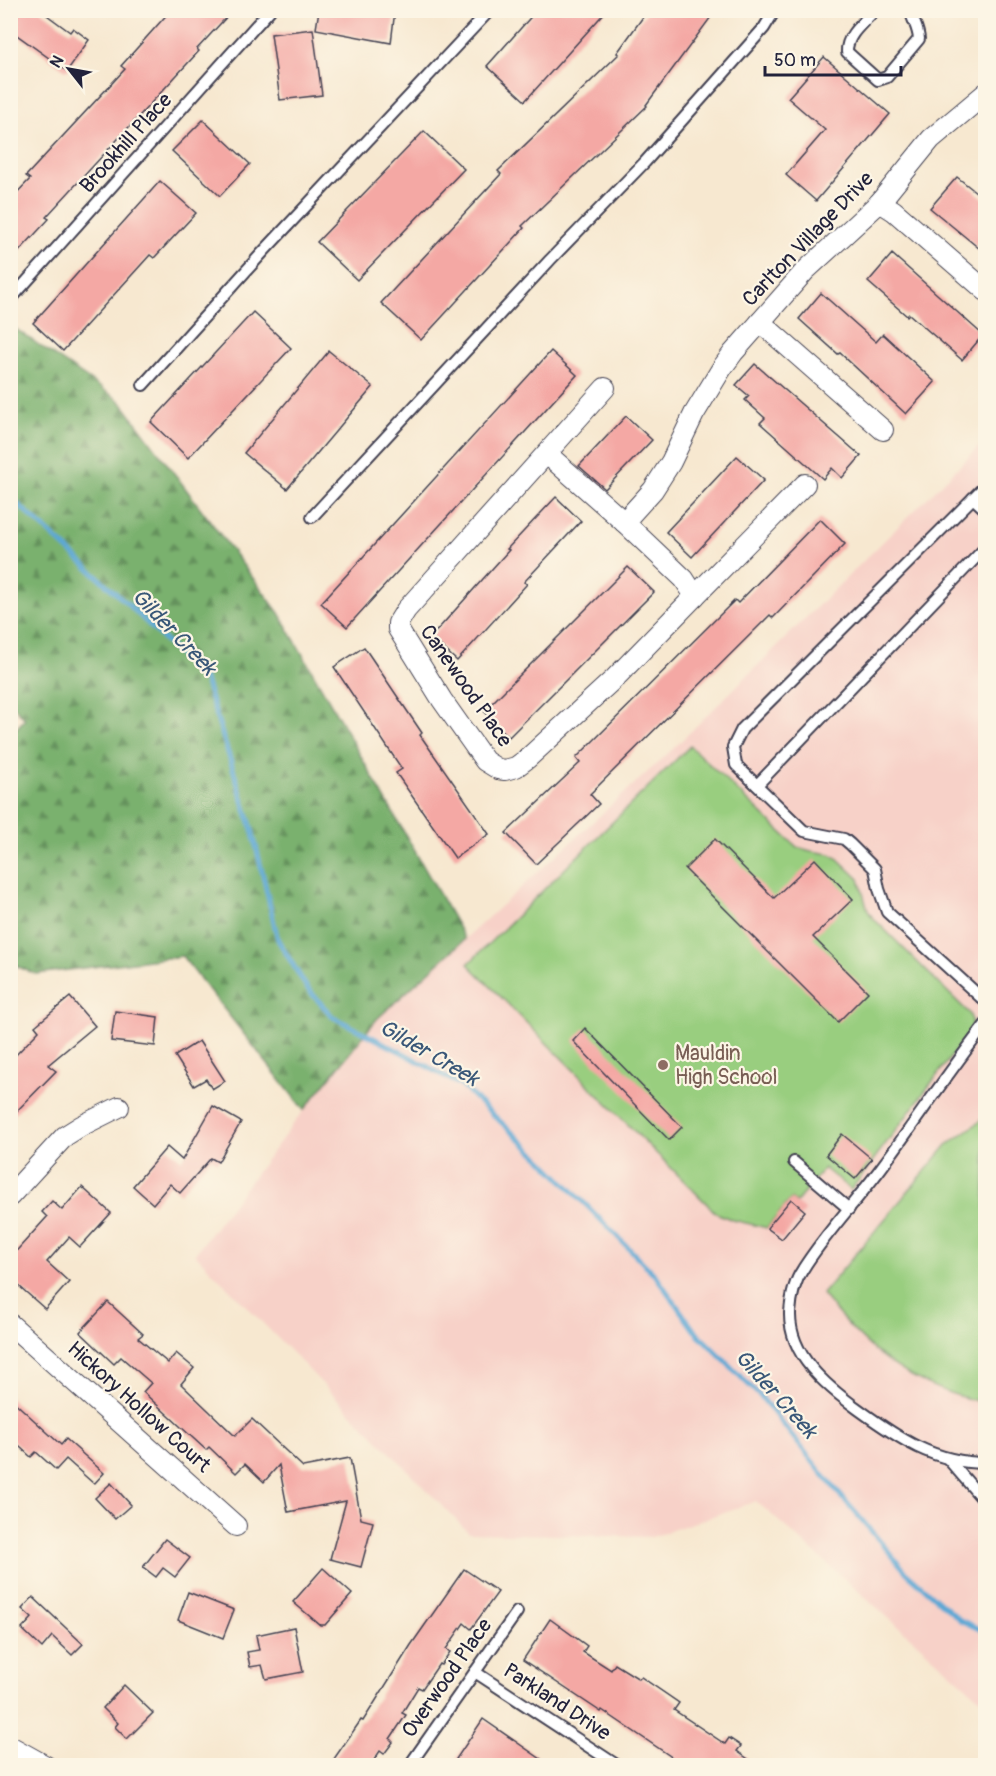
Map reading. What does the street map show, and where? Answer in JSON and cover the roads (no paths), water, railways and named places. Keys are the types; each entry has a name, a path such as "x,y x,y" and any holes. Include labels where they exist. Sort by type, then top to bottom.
{"street":[{"name":"Carlton Village Drive","path":"624,522 653,490 671,462 694,414 722,368 760,322 805,271 880,202 931,139 986,93"},
{"path":"880,202 894,210 986,291"},
{"path":"760,322 883,430"},
{"name":"Canewood Place","path":"605,388 406,610 398,623 398,629 442,700 485,761 498,769 516,767 528,758 615,678 806,483"},
{"path":"547,454 684,579 695,596"},
{"path":"10,1196 65,1137 81,1126 119,1107"},
{"name":"Hickory Hollow Court","path":"10,1324 236,1526"},
{"path":"10,1746 46,1766"}],"lane":[{"name":"Brookhill Place","path":"10,300 270,10"},
{"path":"143,385 264,251 490,10"},
{"path":"312,518 550,260 645,162 764,28 775,10"},
{"path":"875,10 851,37 847,45 847,52 878,80 887,77 919,39 918,29 910,11"},
{"path":"986,485 742,729 733,747 736,765 804,831 844,839 875,869 887,912 986,1002"},
{"path":"973,498 986,510"},
{"path":"758,786 986,548"},
{"path":"986,1024 953,1065 883,1165 802,1270 792,1293 790,1314 795,1342 810,1368 847,1401 886,1429 924,1451 948,1460 986,1463"},
{"path":"794,1162 849,1209"},
{"path":"948,1460 986,1503"},
{"name":"Overwood Place","path":"409,1766 517,1612"},
{"name":"Parkland Drive","path":"475,1672 618,1766"}],"waterway":[{"name":"Gilder Creek","path":"10,497 131,607 205,680 252,829 278,940 307,988 333,1017 462,1086 543,1161 656,1276 694,1330 762,1398 825,1477 907,1573 960,1620 986,1632"}],"place":[{"name":"Mauldin High School","path":"663,1065"}]}
